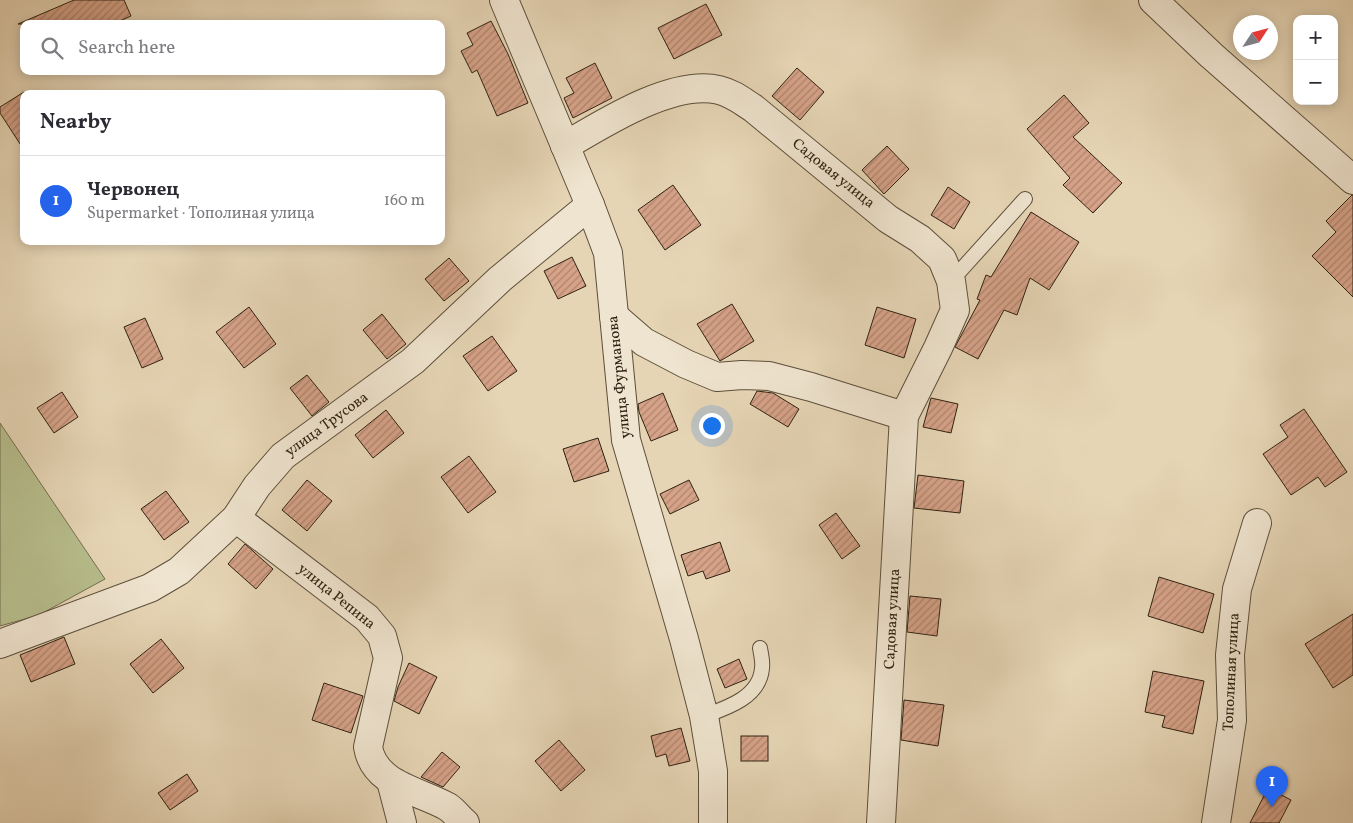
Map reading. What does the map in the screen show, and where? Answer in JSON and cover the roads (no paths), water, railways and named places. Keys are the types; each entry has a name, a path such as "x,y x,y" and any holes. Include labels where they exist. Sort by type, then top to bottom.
{"street":[{"name":"улица Фурманова","path":"504,0 590,205 608,253 626,440 684,639 704,716 712,771 713,823"},
{"path":"1153,0 1211,55 1353,180"},
{"name":"Садовая улица","path":"565,146 640,104 678,92 699,88 718,90 735,96 753,108 888,219 920,239 942,259 951,282 955,310 904,416 881,823"},
{"name":"улица Трусова","path":"0,644 150,588 179,570 236,518 257,486 283,456 413,361 500,279 590,205"},
{"path":"614,316 644,342 686,364 717,377 742,375 769,376 904,416"},
{"name":"улица Репина","path":"236,518 367,618 382,636 388,658 368,747 370,757 391,781 449,808 465,823"},
{"name":"Тополиная улица","path":"1216,823 1232,720 1230,655 1237,589 1257,524"},
{"name":"улица Репина","path":"391,781 402,823"}],"lane":[{"path":"951,282 1025,199"},
{"path":"704,716 736,703 747,695 759,680 761,674 760,648"}],"place":[{"name":"Червонец","path":"1272,807"}]}
